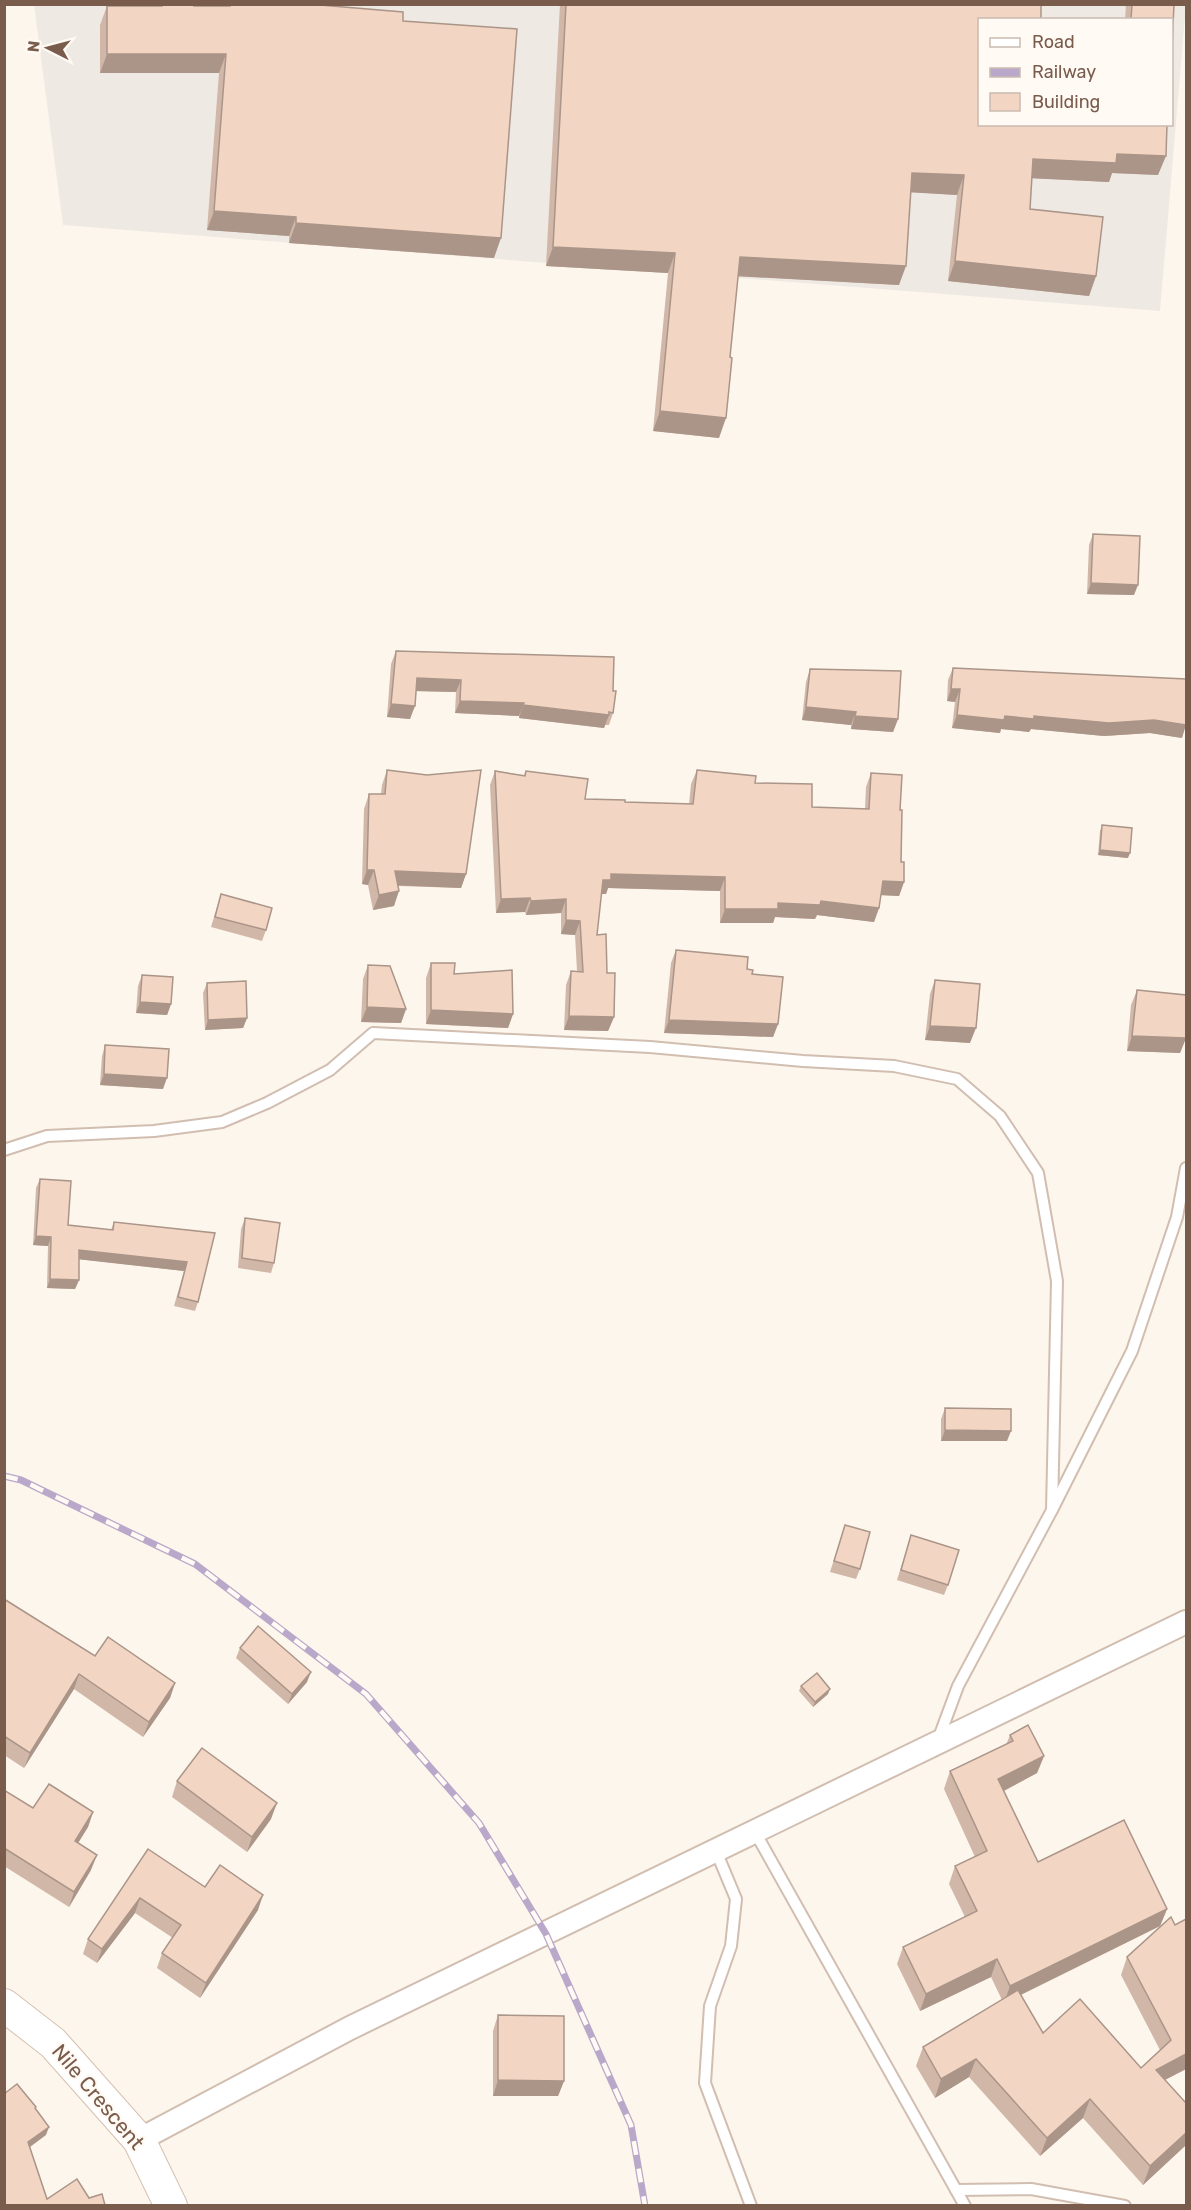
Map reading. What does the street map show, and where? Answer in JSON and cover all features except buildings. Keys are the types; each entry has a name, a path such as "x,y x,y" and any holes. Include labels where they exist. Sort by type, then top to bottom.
{"street":[{"path":"139,2140 350,2028 1186,1622"},
{"name":"Nile Crescent","path":"4,2005 52,2043 139,2140 171,2205"}],"lane":[{"path":"4,1150 47,1136 154,1131 222,1122 267,1103 330,1070 373,1033 650,1047 803,1061 894,1066 957,1079 1000,1116 1038,1173 1057,1281 1052,1510"},
{"path":"937,1744 958,1686 1052,1510 1132,1351 1177,1217 1186,1168"},
{"path":"755,1832 965,2205"},
{"path":"716,1851 736,1899 731,1946 710,2006 705,2083 751,2205"},
{"path":"956,2190 1031,2189 1125,2205"}],"shaded area":[{"path":"34,5 1186,5 1160,311 63,225"}],"railway":[{"path":"4,1476 21,1480 195,1564 366,1694 479,1823 546,1934 631,2125 645,2206"}]}
